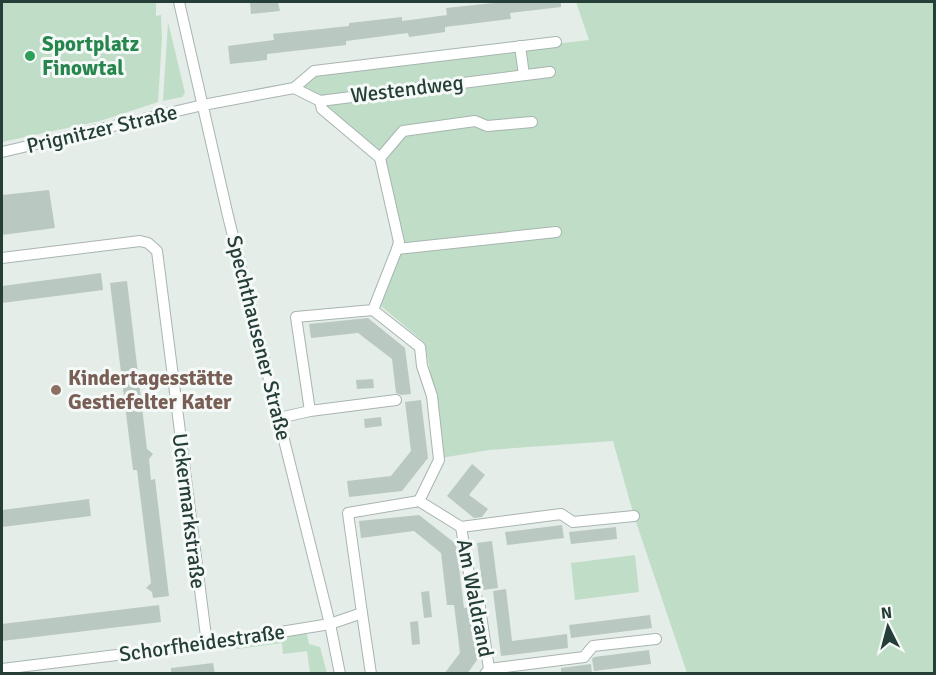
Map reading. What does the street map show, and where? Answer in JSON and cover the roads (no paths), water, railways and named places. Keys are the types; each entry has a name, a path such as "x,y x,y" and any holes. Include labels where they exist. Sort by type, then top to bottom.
{"street":[{"name":"Spechthausener Straße","path":"179,2 226,207 330,624 340,674"},
{"name":"Westendweg","path":"203,105 294,88 314,71 556,42"},
{"path":"520,46 524,75"},
{"name":"Westendweg","path":"294,88 320,101 550,72"},
{"path":"320,101 322,109 380,158 399,242 373,310"},
{"name":"Prignitzer Straße","path":"2,152 203,105"},
{"path":"380,158 403,131 475,121 487,126 532,122"},
{"path":"397,249 556,232"},
{"name":"Uckermarkstraße","path":"2,258 140,241 148,243 157,251 207,644"},
{"path":"310,411 296,317 373,310 420,347 432,396 439,460 419,501"},
{"path":"279,418 310,411 396,400"},
{"path":"370,674 348,513 419,501 461,527 561,514 573,522 634,516"},
{"name":"Am Waldrand","path":"461,527 473,597 479,601 487,671"},
{"name":"Schorfheidestraße","path":"2,669 207,644 330,624 362,613"},
{"path":"487,671 584,657 592,646 656,639"}],"place":[{"name":"Sportplatz Finowtal","path":"30,56"},
{"name":"Kindertagesstätte Gestiefelter Kater","path":"56,390"}]}
